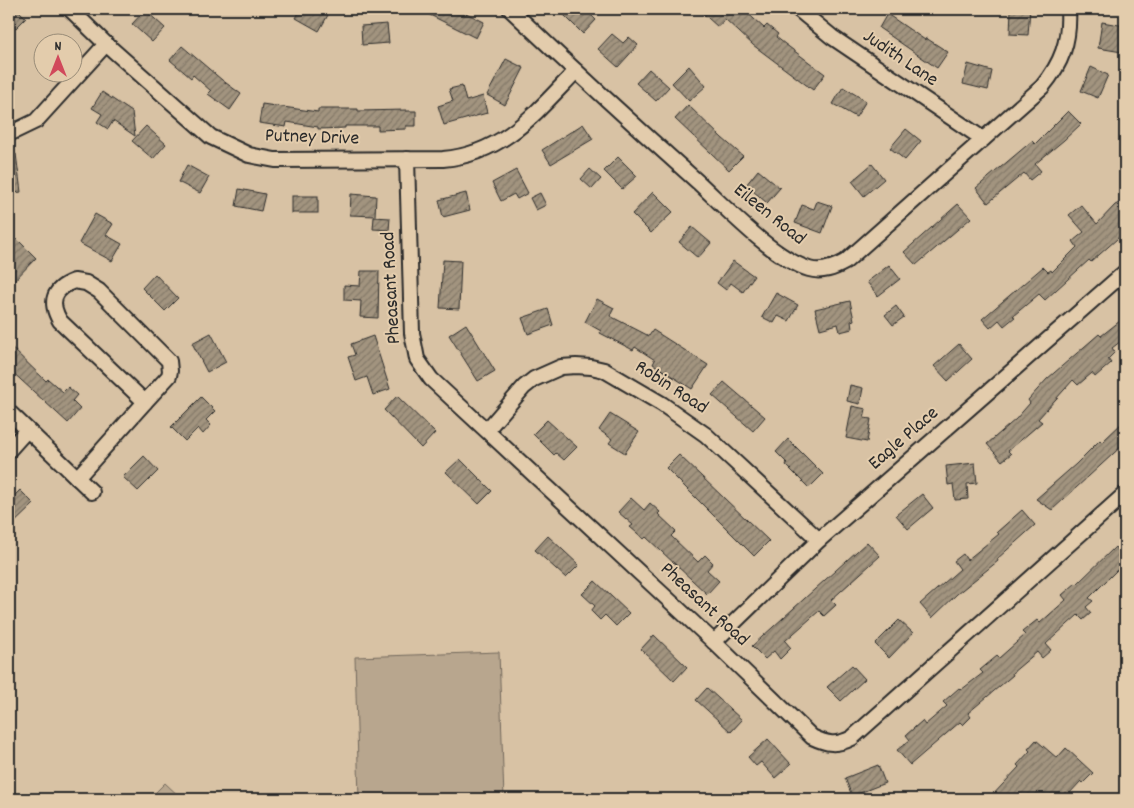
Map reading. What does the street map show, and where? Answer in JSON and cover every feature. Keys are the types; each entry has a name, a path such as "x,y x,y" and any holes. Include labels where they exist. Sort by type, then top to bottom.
{"street":[{"name":"Putney Drive","path":"70,9 196,126 211,137 235,150 262,158 290,162 455,158 465,156 510,135 525,124 576,71"},
{"name":"Eileen Road","path":"510,9 757,236 795,262 810,269 824,270 845,262 982,139 1030,100 1055,70 1066,44 1068,9"},
{"name":"Judith Lane","path":"798,9 832,37 982,139"},
{"path":"9,134 36,121 106,44"},
{"name":"Pheasant Road","path":"407,159 412,333 417,359 431,379 714,642 812,736 825,744 835,744 852,738 1125,494"},
{"name":"Eagle Place","path":"714,642 819,540 1125,272"},
{"path":"78,478 169,376 170,361 99,291 86,283 74,281 66,284 53,301 54,311 60,320 145,402"},
{"name":"Robin Road","path":"486,430 524,386 534,379 561,367 591,367 604,370 662,404 706,435 819,540"},
{"path":"9,412 92,492"},
{"path":"9,450 27,430"}],"shaded area":[{"path":"499,652 504,799 359,799 355,657"},
{"path":"165,783 182,799 149,799"}],"building":[{"path":"9,9 17,9 26,18 15,29 9,22"},
{"path":"301,9 318,9 328,15 319,31 296,18"},
{"path":"418,9 458,9 484,22 476,38"},
{"path":"571,9 585,9 596,20 583,34 564,15"},
{"path":"698,9 743,9 764,28 767,25 778,34 776,37 825,74 813,90 753,45 725,19 718,27"},
{"path":"1011,9 1030,9 1028,35 1010,34"},
{"path":"145,10 165,28 152,42 132,24"},
{"path":"887,14 925,40 926,38 948,52 937,68 879,28"},
{"path":"1102,22 1125,26 1122,52 1098,48"},
{"path":"387,24 389,43 362,45 361,26"},
{"path":"612,34 623,43 629,37 638,45 618,67 598,49"},
{"path":"182,46 241,94 230,110 208,94 211,91 193,75 191,78 170,60"},
{"path":"506,59 524,68 505,105 487,95"},
{"path":"968,64 992,71 988,90 963,84"},
{"path":"689,66 706,86 689,101 672,83"},
{"path":"1091,67 1108,75 1098,98 1081,91"},
{"path":"649,69 669,87 656,101 636,83"},
{"path":"462,86 466,101 483,96 487,113 444,125 438,106 453,101 449,89"},
{"path":"843,87 866,101 856,117 833,104"},
{"path":"102,92 132,112 135,136 113,121 108,129 97,122 102,114 92,108"},
{"path":"262,104 318,112 318,109 416,111 416,126 406,126 406,129 378,130 378,126 345,126 345,128 318,129 318,127 287,122 286,127 259,123"},
{"path":"688,105 743,156 729,170 675,119"},
{"path":"1068,111 1081,124 1035,164 1041,171 1030,180 1024,173 988,203 976,188 1032,141 1035,144"},
{"path":"583,124 593,139 551,164 542,150"},
{"path":"146,126 166,144 153,159 132,141"},
{"path":"906,129 921,141 905,160 890,148"},
{"path":"16,154 21,192 9,194 9,155"},
{"path":"618,157 637,176 622,189 604,171"},
{"path":"872,164 884,179 864,196 852,181"},
{"path":"187,165 209,177 200,193 178,182"},
{"path":"590,169 601,179 592,189 581,179"},
{"path":"516,170 528,193 517,199 514,194 501,201 492,183"},
{"path":"758,170 780,188 767,203 746,185"},
{"path":"239,189 265,194 261,211 236,206"},
{"path":"653,192 673,212 651,233 632,214"},
{"path":"466,193 470,210 443,217 439,200"},
{"path":"540,193 546,205 536,210 530,198"},
{"path":"351,194 376,196 375,216 350,215"},
{"path":"292,196 318,196 318,213 292,213"},
{"path":"1125,200 1125,230 1091,262 1089,260 1045,300 1039,294 1004,326 999,320 990,328 982,319 1043,267 1048,272 1051,270 1052,272 1077,247 1073,241 1084,232 1069,215 1081,205 1097,224 1115,205"},
{"path":"817,201 832,206 822,233 795,223 802,205 814,209"},
{"path":"958,204 971,218 916,265 904,252"},
{"path":"95,214 113,224 106,235 122,244 112,261 79,243"},
{"path":"374,217 390,218 389,230 373,229"},
{"path":"692,227 711,243 698,258 679,242"},
{"path":"17,239 36,258 9,286 9,246"},
{"path":"443,260 461,261 459,309 440,308"},
{"path":"733,261 754,276 743,292 731,283 726,290 717,283"},
{"path":"889,265 900,279 878,296 867,282"},
{"path":"361,271 379,271 378,318 360,317 361,301 344,300 344,285 360,286"},
{"path":"155,274 178,298 165,311 142,288"},
{"path":"776,293 798,305 789,321 778,316 774,323 762,317"},
{"path":"597,299 614,308 610,316 649,336 653,330 708,365 692,389 653,364 655,360 635,347 633,350 600,333 601,331 585,322"},
{"path":"850,301 854,320 851,321 852,329 840,332 838,324 820,329 815,309"},
{"path":"896,306 904,317 893,325 885,315"},
{"path":"548,309 553,325 528,334 522,318"},
{"path":"1125,317 1125,338 1112,348 1115,352 1108,359 1111,363 1095,377 1092,373 1078,385 1073,380 1038,419 1042,422 1008,451 1011,454 1002,461 987,444 1016,419 1030,403 1028,400 1047,379 1099,334 1101,336"},
{"path":"466,324 495,371 478,381 449,335"},
{"path":"211,333 226,362 207,372 192,343"},
{"path":"373,336 390,389 373,395 367,377 356,381 348,357 355,355 351,344"},
{"path":"959,344 972,359 948,381 934,366"},
{"path":"9,345 46,381 48,379 63,392 68,387 77,395 72,401 80,409 68,423 9,369"},
{"path":"724,382 765,417 753,431 712,395"},
{"path":"850,385 863,388 860,404 847,401"},
{"path":"397,396 435,433 421,448 384,410"},
{"path":"201,397 215,411 206,420 211,425 203,434 198,428 185,441 171,427"},
{"path":"852,406 866,409 864,418 871,419 867,442 846,438"},
{"path":"610,414 639,432 625,453 609,443 612,439 599,430"},
{"path":"547,420 577,447 564,460 556,453 554,455 533,434"},
{"path":"1125,420 1125,443 1052,510 1036,499 1100,440 1102,442"},
{"path":"788,439 823,474 809,488 776,452"},
{"path":"679,455 769,541 754,556 666,468"},
{"path":"144,456 158,471 138,491 123,477"},
{"path":"460,459 492,491 479,504 446,472"},
{"path":"975,463 977,483 967,484 968,499 955,500 953,484 948,485 946,466"},
{"path":"20,490 34,504 9,528 9,501"},
{"path":"922,494 933,508 908,529 896,515"},
{"path":"631,498 644,510 650,503 660,512 658,514 676,531 671,536 698,562 705,555 713,563 707,570 719,581 707,594 646,537 644,539 630,527 633,525 618,512"},
{"path":"1022,510 1035,525 997,559 998,561 957,594 932,618 920,604 960,569 954,561 963,554 967,560 999,534 997,532"},
{"path":"548,536 579,565 566,578 535,550"},
{"path":"867,542 880,556 831,600 836,605 824,616 819,611 785,641 791,648 780,659 774,651 765,659 752,646"},
{"path":"1115,547 1125,558 1125,562 1089,598 1093,601 1086,607 1091,613 1083,620 1078,615 1046,644 1051,650 1042,658 1037,652 968,713 971,717 963,725 960,722 910,765 897,750 910,740 906,735 922,721 925,725 947,706 943,702 959,688 961,690 983,673 980,670 997,656 999,658 1025,635 1022,632 1037,620 1040,623 1066,600 1062,595 1077,584"},
{"path":"595,581 629,613 616,626 605,615 600,620 591,611 595,606 582,594"},
{"path":"899,620 913,633 889,658 875,644"},
{"path":"654,635 687,667 674,681 641,649"},
{"path":"852,665 865,679 841,701 827,687"},
{"path":"707,688 742,720 731,732 696,700"},
{"path":"768,739 791,764 775,778 761,762 756,766 748,757"},
{"path":"1036,740 1057,758 1066,748 1093,773 1083,783 1081,781 1068,795 1065,792 1059,799 989,799 1019,767 1017,765 1030,751 1028,749"},
{"path":"878,765 885,783 852,796 845,778"}]}
